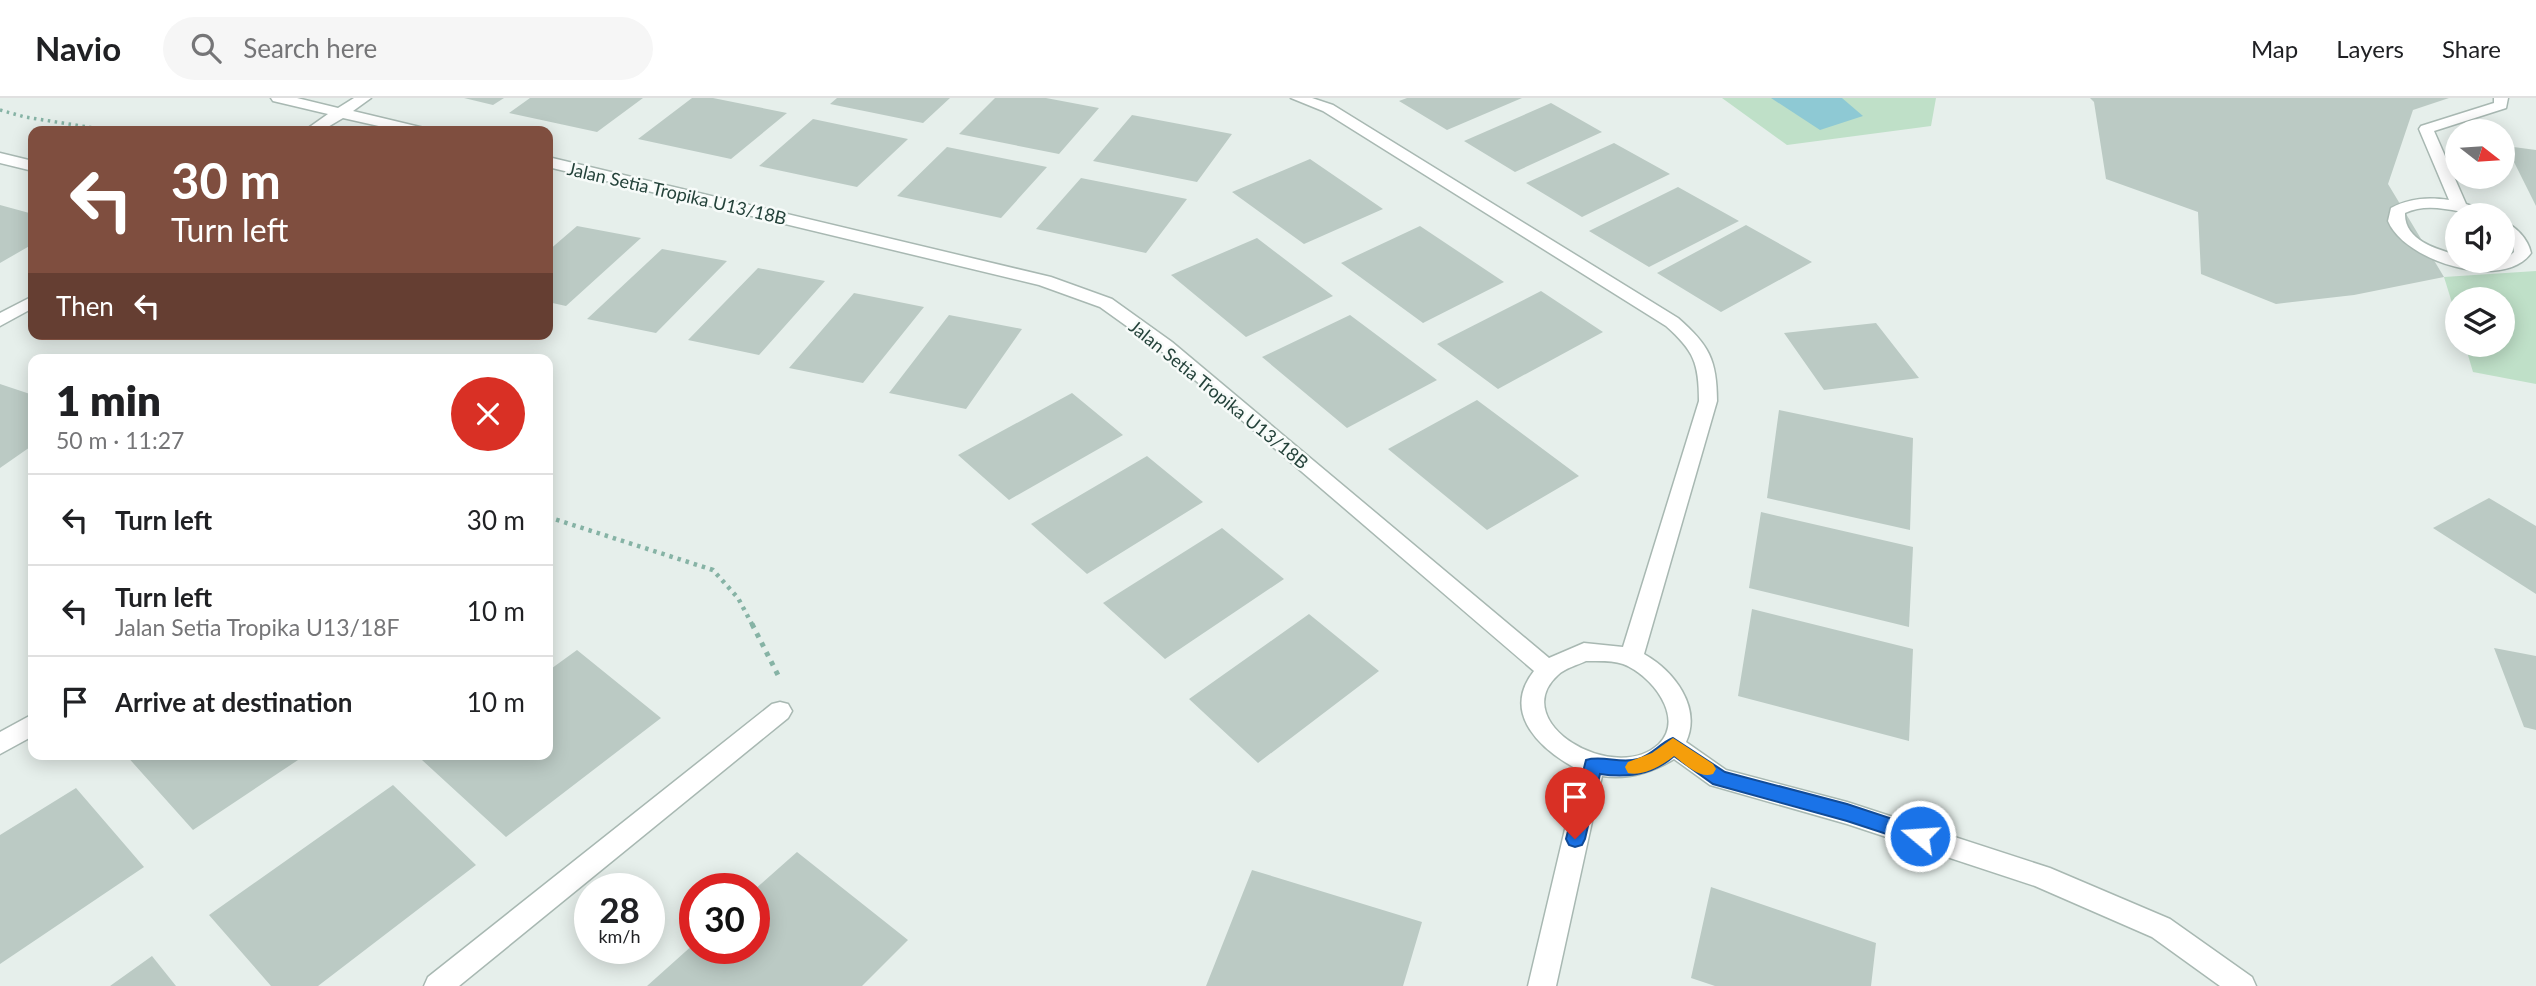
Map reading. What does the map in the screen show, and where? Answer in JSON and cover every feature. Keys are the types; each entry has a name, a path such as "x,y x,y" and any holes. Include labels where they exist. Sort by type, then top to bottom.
{"street":[{"path":"278,98 397,126"},
{"path":"319,126 364,98"},
{"path":"1298,98 1328,108 1672,322 1696,342 1709,368 1707,401 1631,658"},
{"path":"2458,203 2426,130 2501,105 2501,98"},
{"path":"0,158 28,165"},
{"name":"Jalan Setia Tropika U13/18B","path":"553,163 1045,281 1106,303 1166,346 1546,668"},
{"path":"2445,205 2413,204 2397,211 2395,220 2399,229 2410,240 2445,256"},
{"path":"2515,238 2521,243 2523,253 2515,261"},
{"path":"0,321 28,304"},
{"path":"1584,652 1608,652 1631,658 1653,671 1670,687 1679,707 1680,727 1673,746 1658,759 1639,767 1617,769 1592,766 1569,756 1549,740 1536,722 1532,702 1535,684 1546,668 1563,657 1584,652"},
{"path":"438,986 780,711"},
{"path":"0,744 28,727"},
{"path":"1673,746 1719,778 1847,813 2041,876 2161,928 2242,986"},
{"path":"1542,986 1592,766"}],"path":[{"path":"0,110 82,126"},
{"path":"553,519 713,570 738,598 786,692 780,711"}],"green space":[{"path":"1722,98 1936,98 1931,126 1787,145"},
{"path":"2536,271 2536,384 2473,372 2469,357 2515,357 2515,287 2447,287 2444,277"}],"water":[{"path":"1771,98 1842,98 1863,116 1820,130"}],"building":[{"path":"464,98 504,98 493,105"},
{"path":"530,98 643,98 597,132 509,113"},
{"path":"692,98 713,98 787,113 731,159 638,139"},
{"path":"837,98 950,98 923,123 830,104"},
{"path":"995,98 1046,98 1099,108 1059,154 959,134"},
{"path":"1407,98 1522,98 1447,130 1399,101"},
{"path":"2090,98 2449,98 2413,110 2388,184 2444,277 2354,295 2276,304 2201,274 2198,212 2106,179 2094,102"},
{"path":"1551,103 1602,132 1515,172 1464,141"},
{"path":"1132,115 1232,134 1197,182 1093,161"},
{"path":"813,119 908,139 857,187 759,166"},
{"path":"1614,143 1670,174 1582,217 1526,183"},
{"path":"947,147 1047,167 1001,218 897,196"},
{"path":"2515,147 2536,150 2536,206 2515,164"},
{"path":"1310,159 1383,209 1304,244 1232,192"},
{"path":"1081,178 1187,199 1146,253 1036,229"},
{"path":"1678,187 1739,221 1649,267 1589,231"},
{"path":"0,205 28,213 28,247 0,263"},
{"path":"1746,225 1812,262 1721,312 1657,273"},
{"path":"577,226 641,238 566,306 553,303 553,247"},
{"path":"1420,226 1504,282 1423,323 1341,263"},
{"path":"1257,238 1333,296 1246,337 1171,275"},
{"path":"662,249 727,261 656,333 587,319"},
{"path":"758,268 825,281 759,355 688,340"},
{"path":"1541,291 1603,332 1498,389 1437,344"},
{"path":"854,293 924,307 863,383 789,368"},
{"path":"949,315 1022,329 966,409 889,393"},
{"path":"1350,315 1437,380 1347,428 1262,357"},
{"path":"1876,323 1919,378 1824,390 1784,333"},
{"path":"0,384 28,393 28,448 0,468"},
{"path":"1072,393 1123,435 1009,500 958,455"},
{"path":"1477,400 1579,476 1487,530 1388,449"},
{"path":"1779,410 1913,438 1910,530 1767,498"},
{"path":"1147,456 1203,502 1087,574 1031,524"},
{"path":"2489,498 2536,526 2536,594 2433,528"},
{"path":"1761,512 1913,547 1909,627 1749,588"},
{"path":"1222,528 1284,579 1165,659 1103,603"},
{"path":"1752,609 1913,649 1909,741 1738,696"},
{"path":"1309,614 1379,671 1258,763 1189,699"},
{"path":"2494,648 2536,656 2536,730 2524,727"},
{"path":"577,650 661,718 506,837 422,760 553,760 553,667"},
{"path":"130,760 298,760 193,830"},
{"path":"393,785 476,865 318,986 271,986 209,915"},
{"path":"76,788 144,867 0,964 0,835"},
{"path":"797,852 908,940 862,986 647,986 679,957 679,964 770,964 770,876"},
{"path":"1252,870 1422,922 1403,986 1206,986"},
{"path":"1711,887 1876,943 1871,986 1715,986 1691,978"},
{"path":"152,956 176,986 110,986"}],"slow traffic":[{"path":"1634,767 1658,759 1673,746 1706,769"}],"route":[{"path":"1575,839 1592,766 1617,769 1639,767 1658,759 1673,746 1719,778 1920,836"}]}
